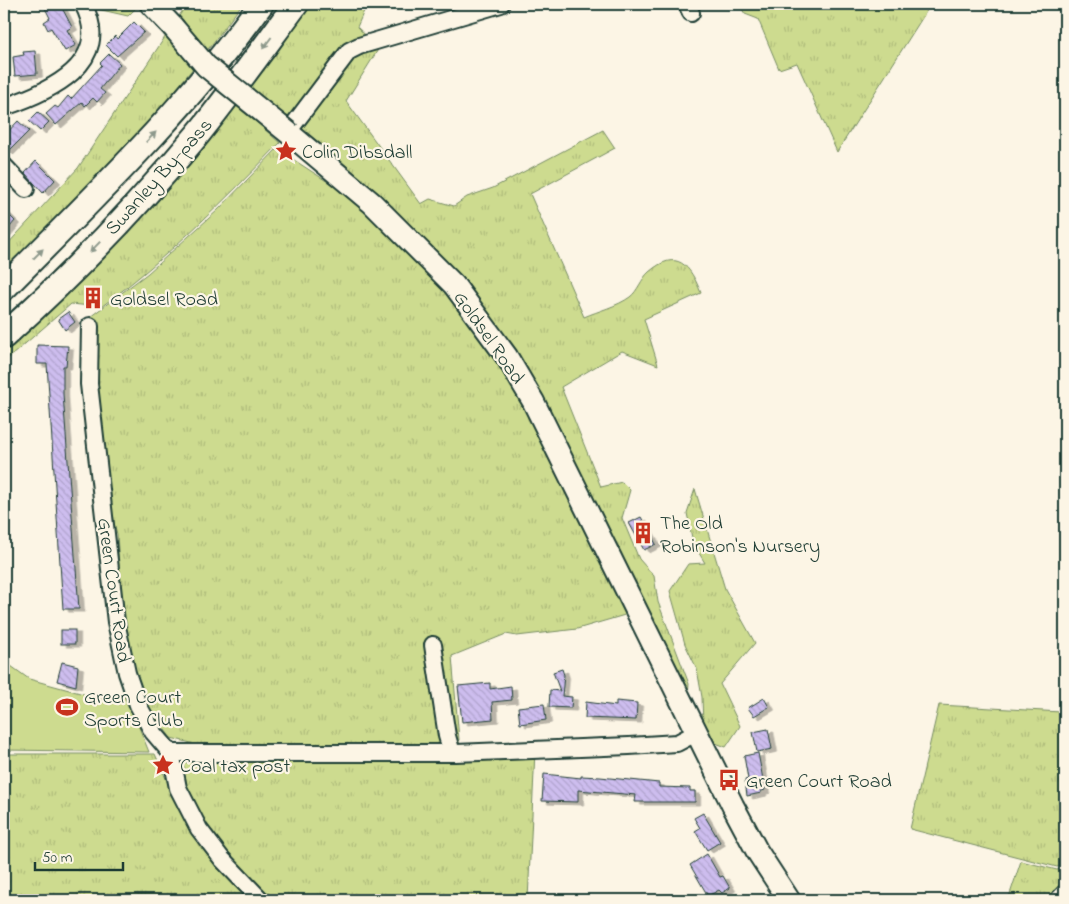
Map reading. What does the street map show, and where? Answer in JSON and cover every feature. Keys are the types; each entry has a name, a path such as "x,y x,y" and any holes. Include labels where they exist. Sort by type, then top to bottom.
{"highway":[{"name":"Swanley By-pass","path":"4,288 175,112 235,41 261,4"},
{"name":"Swanley By-pass","path":"4,336 129,212 192,141 296,4"}],"main road":[{"name":"Goldsel Road","path":"151,4 206,66 372,203 454,285 507,357 533,401 696,733"},
{"path":"696,733 757,851 789,900"}],"street":[{"path":"4,107 52,86 80,66 88,52 91,32 83,4"},
{"path":"289,133 349,50 501,4"},
{"path":"4,166 26,189"},
{"name":"Green Court Road","path":"90,326 90,384 116,622 127,673 138,705 153,732 171,753"},
{"path":"434,645 447,736 452,753"},
{"path":"262,900 222,859 199,829 178,788 171,753 452,753 669,745 677,744 696,733"},
{"path":"1058,900 1065,893"}],"green space":[{"path":"91,4 139,5 128,16 93,8"},
{"path":"187,4 242,4 159,110 68,210 4,274 4,248 78,168"},
{"path":"298,4 367,4 357,27 379,48 346,101 421,204 430,199 454,206 467,197 493,188 603,130 615,148 530,194 584,317 614,306 630,297 649,272 667,261 681,263 687,268 697,283 701,293 644,319 658,365 622,351 561,387 601,487 622,482 630,490 622,518 639,559 654,576 658,602 689,684 688,694 533,401 379,198 347,166 312,136 237,84"},
{"path":"739,4 931,4 837,152 797,63 779,69 758,19 745,14"},
{"path":"226,95 280,143 194,229 149,269 101,307 71,304 4,362 4,336"},
{"path":"277,149 331,184 371,204 506,358 635,612 577,629 517,636 506,634 452,656 460,752 228,752 171,738 144,702 123,631 117,534 100,472 90,384 90,317 148,273 218,210"},
{"path":"695,489 725,589 755,643 720,684 740,726 726,747 713,742 703,725 702,697 697,669 685,644 670,591 688,564 705,563 693,543 687,513"},
{"name":"Green Court Sports Club","path":"4,661 29,679 102,699 126,695 149,752 4,750"},
{"path":"1063,671 1065,671 1065,865 1057,867 910,829 939,705 1061,712"},
{"path":"535,751 528,900 264,900 223,858 177,774 190,754"},
{"path":"4,754 155,754 172,792 258,900 4,900"},
{"path":"1021,861 1057,870 1065,868 1065,888 1049,900 1008,900"}],"building":[{"path":"43,4 60,4 72,27 67,30 76,45 65,51 51,28 48,30 44,22 50,18"},
{"path":"134,22 144,32 117,56 106,45 115,36 117,39"},
{"path":"35,51 37,74 15,76 13,57 24,55 23,52"},
{"path":"109,54 120,64 100,89 105,93 97,102 93,98 85,106 82,102 56,125 46,114 55,106 58,108 68,96 71,99 102,65 100,63"},
{"path":"38,112 49,122 40,131 29,121"},
{"path":"18,121 29,131 8,152 4,148 4,136"},
{"path":"36,161 55,180 43,193 25,173"},
{"path":"4,210 15,221 4,234"},
{"path":"68,312 75,322 65,330 58,319"},
{"path":"37,345 68,346 66,366 63,366 63,394 79,609 63,609 47,364 37,364"},
{"name":"The Old Robinson's Nursery","path":"641,517 656,544 644,550 629,523"},
{"path":"61,630 75,630 75,644 61,644"},
{"path":"62,662 78,666 76,686 57,681"},
{"path":"562,669 564,675 562,696 572,697 571,708 549,707 550,690 560,691 553,672"},
{"path":"490,683 490,689 511,686 512,700 492,702 493,719 462,722 458,686"},
{"path":"764,698 769,707 754,716 748,708"},
{"path":"616,701 637,703 636,720 585,718 586,702 616,706"},
{"path":"544,704 546,720 520,724 518,707"},
{"path":"768,729 772,749 757,752 753,732"},
{"path":"758,753 765,790 761,791 761,793 747,796 745,780 748,779 744,756"},
{"path":"544,774 581,778 581,776 600,777 659,783 659,787 690,788 690,791 695,791 695,802 635,802 636,795 578,790 578,802 542,801"},
{"path":"703,813 720,842 707,850 695,831 700,828 694,818"},
{"path":"707,854 720,877 723,876 730,888 722,893 719,890 708,896 690,865"}],"place":[{"name":"Colin Dibsdall","path":"286,151"},
{"name":"Goldsel Road","path":"93,298"},
{"name":"The Old Robinson's Nursery","path":"643,533"},
{"name":"Green Court Sports Club","path":"67,707"},
{"name":"Coal tax post","path":"163,765"},
{"name":"Green Court Road","path":"729,780"}]}
